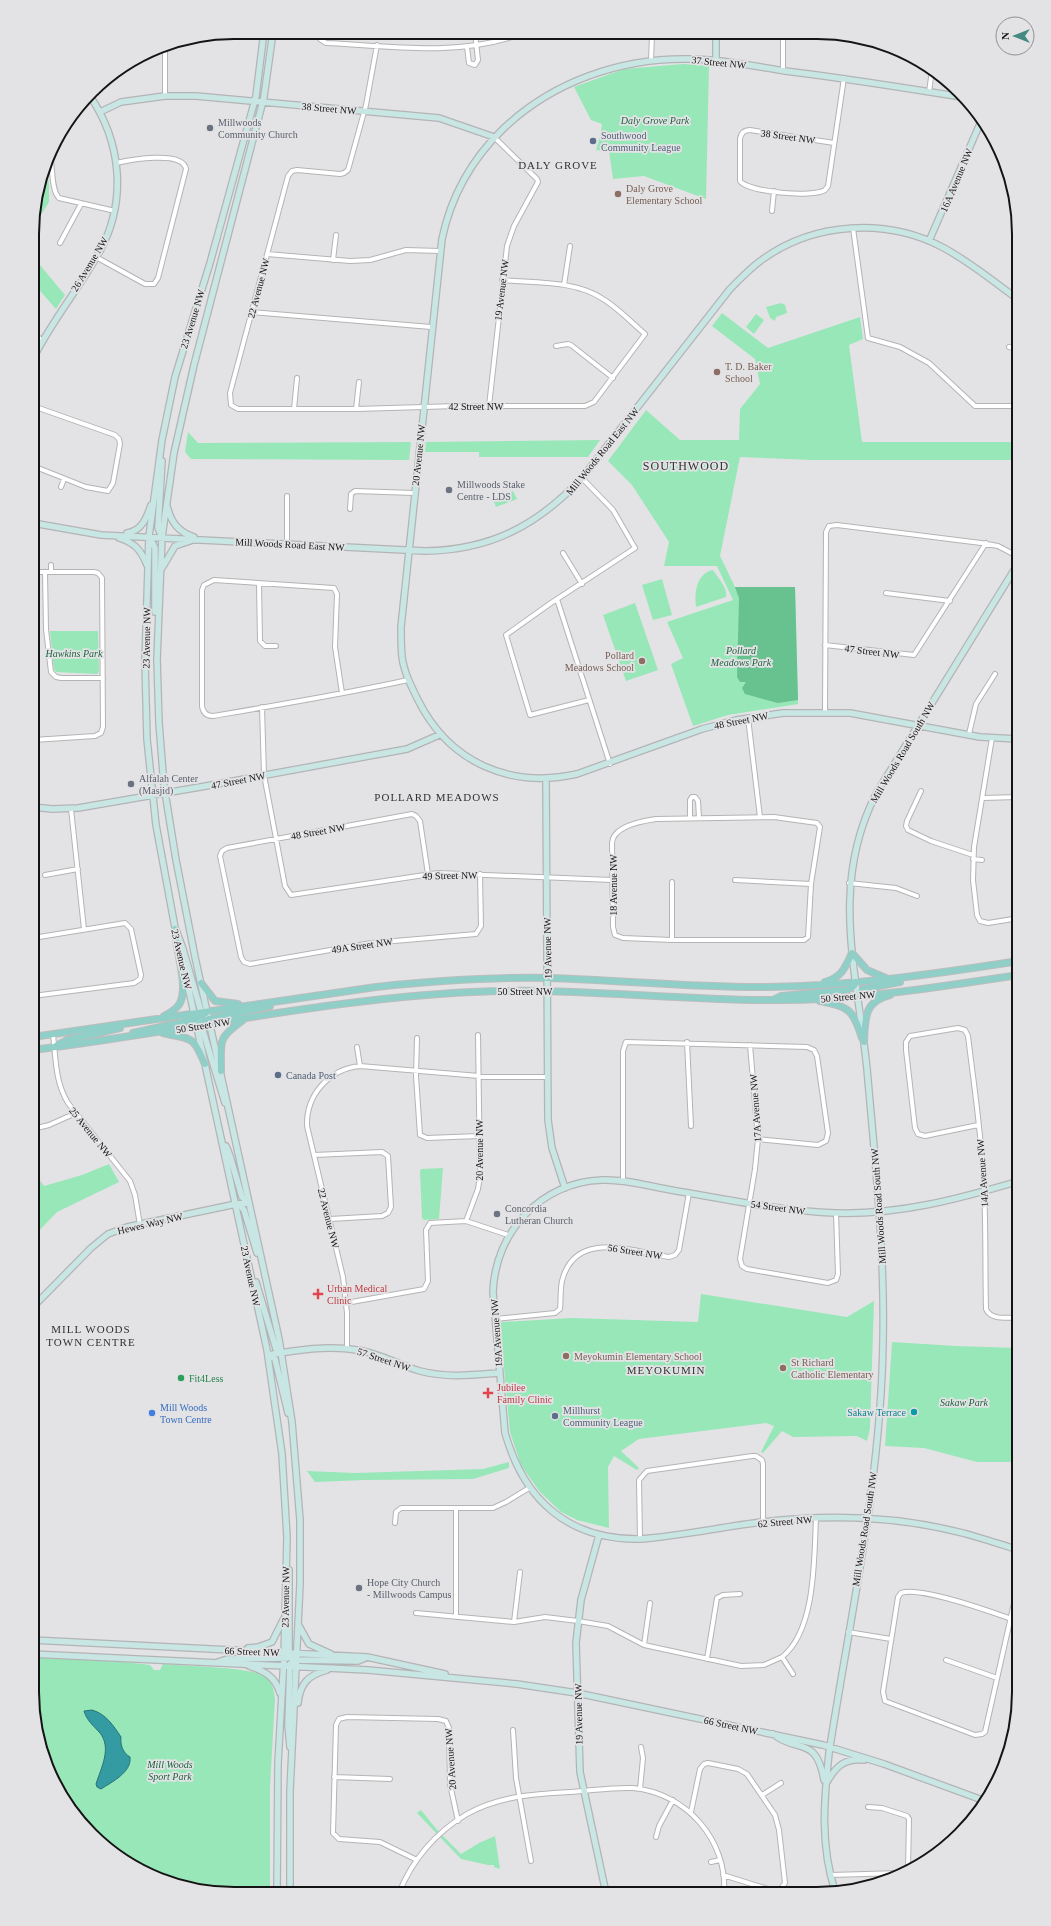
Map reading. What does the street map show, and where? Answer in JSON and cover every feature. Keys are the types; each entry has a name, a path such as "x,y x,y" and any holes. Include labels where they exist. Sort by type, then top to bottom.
{"main road":[{"path":"159,1019 175,1009 180,1003 182,997 182,979 175,940 175,928"},
{"path":"814,986 836,978 840,975 846,968 852,953 867,970 890,980"},
{"name":"50 Street NW","path":"39,1049 160,1032 253,1005 376,987 428,982 504,978 547,978 741,987 814,986 915,977 1012,962"},
{"name":"50 Street NW","path":"39,1036 159,1019 244,1019 389,998 472,992 547,991 772,1000 812,999 858,996 1012,976"},
{"path":"858,996 864,990 915,977"},
{"path":"772,1000 782,996 847,990 854,986 856,982"},
{"path":"201,983 215,1000 231,1004 253,1005"},
{"path":"864,1042 865,1018 868,1010 874,1003 886,996 914,989"},
{"path":"812,999 839,1004 850,1010 857,1022 864,1042"},
{"path":"110,1040 143,1030 267,1006 287,1000"},
{"path":"220,1070 223,1037 231,1028 244,1019"},
{"path":"54,1047 66,1040 108,1031 134,1023"},
{"path":"160,1032 182,1036 191,1040 198,1047 205,1064"}],"street":[{"name":"23 Avenue NW","path":"263,39 260,72 254,102 210,263 183,348 162,440 149,536 145,662 146,719 152,796 175,928 202,1019 220,1070 230,1112 282,1353 293,1428 300,1520 298,1622 291,1658"},
{"name":"23 Avenue NW","path":"271,39 268,71 262,102 182,411 166,502 162,537 157,632 159,723 165,793 176,860 201,983 205,1064 268,1355 282,1454 287,1537 285,1616 291,1658 294,1719 292,1753 290,1887"},
{"path":"320,39 326,43 442,48 476,46 502,39"},
{"path":"467,47 469,63 475,65 478,60 476,39"},
{"path":"652,39 652,61"},
{"path":"716,39 716,61"},
{"path":"783,39 783,70"},
{"path":"364,111 377,45"},
{"path":"165,52 165,96"},
{"name":"37 Street NW","path":"494,137 541,98 569,84 603,71 652,61 688,59 716,61 844,78 955,96"},
{"path":"929,92 931,76"},
{"path":"772,211 774,191 801,194 824,191 828,186 844,78"},
{"name":"38 Street NW","path":"100,112 121,102 165,96 196,96 439,118 494,137 537,179 538,182"},
{"name":"26 Avenue NW","path":"39,347 96,257 107,236 115,211 117,184 116,163 112,141 100,112 92,100"},
{"name":"22 Avenue NW","path":"231,405 230,393 287,178 291,172 300,170 344,173 350,166 364,111"},
{"name":"16A Avenue NW","path":"930,241 979,125"},
{"name":"38 Street NW","path":"774,191 749,187 741,183 739,177 740,139 742,132 750,130 834,143"},
{"name":"20 Avenue NW","path":"473,761 439,735 426,716 408,680 402,657 401,626 440,251 446,220 456,194 474,162 494,137"},
{"path":"96,257 145,284 152,285 158,278 186,173 185,165 179,161 140,158 116,163"},
{"path":"52,164 54,190 56,196 61,199 115,211"},
{"name":"19 Avenue NW","path":"489,406 502,280 509,239 514,226 538,182"},
{"path":"60,243 81,204"},
{"path":"853,228 868,338 900,347 929,363 975,406 1012,406"},
{"name":"Mill Woods Road East NW","path":"39,524 78,532 111,535 408,550 435,551 455,549 481,543 507,534 529,524 551,508 582,478 730,290 764,258 788,244 813,235 853,228 891,230 930,241 964,260 1012,295"},
{"path":"333,260 336,235"},
{"path":"564,285 570,246"},
{"path":"267,254 333,260 364,260 406,250 440,251"},
{"path":"502,280 564,285 586,290 603,299 645,334 613,378 570,345 556,346"},
{"path":"251,312 431,327"},
{"path":"39,338 42,341"},
{"path":"294,409 297,378"},
{"name":"42 Street NW","path":"231,405 238,409 356,409 423,406 585,406 594,402 613,378"},
{"path":"356,409 359,382"},
{"path":"39,408 115,435 119,439 113,483 110,489 104,491 92,489 39,469"},
{"path":"162,440 162,472 158,528 162,537"},
{"path":"582,478 612,510 635,548 557,599 506,635 530,715 589,700"},
{"path":"61,487 64,479"},
{"path":"350,509 351,494 355,491 414,493"},
{"path":"111,535 133,532 143,523 155,495"},
{"path":"287,496 287,544"},
{"path":"166,502 170,518 179,530 202,540"},
{"path":"825,712 826,532 829,526 837,524 986,543 1002,548 1012,553"},
{"path":"111,535 135,544 147,566 148,572"},
{"path":"149,536 155,548 154,600 157,632"},
{"path":"160,572 175,546 181,543 202,540"},
{"path":"886,592 950,601 986,543"},
{"path":"563,553 582,584"},
{"path":"51,565 51,572"},
{"path":"39,572 94,572 100,575 102,581 103,678 103,727 101,733 95,736 39,740"},
{"path":"45,572 47,642 50,669 54,675 61,678 103,678"},
{"name":"Mill Woods Road South NW","path":"834,1886 830,1875 823,1831 825,1786 848,1632 867,1519 877,1439 882,1374 883,1282 880,1212 864,1042 849,923 849,883 857,843 868,809 882,781 1012,573"},
{"path":"342,693 335,647 338,598 335,589 331,587 259,582 214,580 206,583 202,590 202,698 203,710 206,714 213,716 262,708 342,693 408,680"},
{"path":"259,582 260,641 265,646 276,646"},
{"path":"557,599 610,764"},
{"name":"47 Street NW","path":"825,645 910,656 914,655 917,653 950,601"},
{"path":"968,734 977,701 995,674"},
{"path":"262,708 264,774 276,839"},
{"name":"48 Street NW","path":"473,761 496,772 522,778 546,778 577,774 610,764 685,734 714,725 783,713 825,712 861,714 992,738 1012,739"},
{"path":"748,718 760,817"},
{"name":"47 Street NW","path":"39,808 71,809 152,796 264,774 407,749 439,735"},
{"path":"992,738 973,857 976,915 980,921 988,923 1012,919"},
{"name":"19 Avenue NW","path":"546,778 549,1135 565,1188"},
{"path":"921,791 907,821 906,828 918,836 982,860"},
{"path":"672,882 672,940 804,940 808,937 811,884 820,826 817,823 792,818 760,817 699,818 690,818 690,799 695,797 698,801 699,818"},
{"path":"983,798 1012,797"},
{"path":"71,809 84,929"},
{"name":"48 Street NW","path":"247,963 241,957 220,858 221,852 227,848 410,814 416,816 420,821 428,874"},
{"name":"18 Avenue NW","path":"672,940 623,938 615,935 613,927 612,880 614,835 621,829 646,820 690,818"},
{"name":"49 Street NW","path":"276,839 285,886 289,894 296,895 428,874 480,874 612,880"},
{"path":"45,875 78,869"},
{"name":"49A Street NW","path":"247,963 253,964 371,943 472,935 478,933 481,926 480,874"},
{"path":"735,880 811,884"},
{"path":"849,883 896,888 917,896"},
{"path":"39,937 121,922 127,923 133,936 141,972 139,980 134,983 39,995"},
{"path":"202,1019 223,1099 230,1112"},
{"name":"14A Avenue NW","path":"978,1125 925,1136 918,1134 915,1128 906,1050 906,1042 908,1038 916,1034 958,1028 965,1030 968,1036 978,1125 984,1191 986,1309 990,1316 1012,1318"},
{"name":"25 Avenue NW","path":"53,1035 58,1083 62,1093 130,1181 135,1195 140,1225"},
{"name":"20 Avenue NW","path":"466,1221 479,1181 478,1035"},
{"path":"417,1038 416,1070 420,1131 422,1136 427,1138 479,1136"},
{"path":"623,1181 623,1051 625,1044 632,1041 807,1047 814,1050 817,1056 828,1133 825,1142 818,1145 758,1139"},
{"path":"687,1042 691,1126"},
{"name":"17A Avenue NW","path":"750,1045 758,1139 755,1170 740,1259 742,1266 747,1269 828,1283 836,1280 838,1274 836,1213"},
{"path":"357,1047 360,1066 478,1076 548,1077"},
{"name":"22 Avenue NW","path":"347,1349 346,1303 340,1262 307,1122 310,1106 318,1090 326,1080 340,1071 360,1066"},
{"path":"39,1128 49,1125 76,1113"},
{"path":"221,1137 230,1156 242,1197 249,1203"},
{"path":"314,1155 386,1153 388,1158 391,1207 389,1212 382,1216 330,1219"},
{"name":"54 Street NW","path":"540,1201 565,1188 592,1181 623,1181 749,1204 794,1210 836,1213 880,1212 931,1206 1012,1183"},
{"name":"56 Street NW","path":"495,1319 555,1313 560,1309 562,1280 569,1265 581,1253 591,1249 600,1246 616,1247 668,1256 675,1255 679,1250 689,1193"},
{"name":"19A Avenue NW","path":"540,1201 524,1214 508,1235 501,1251 494,1276 495,1319 505,1433 515,1463 529,1488 554,1513"},
{"name":"Hewes Way NW","path":"39,1301 100,1240 116,1230 236,1204 249,1203"},
{"path":"236,1204 240,1205 244,1210 263,1269"},
{"path":"346,1303 422,1290 427,1287 426,1230 430,1223 466,1221 508,1235"},
{"path":"250,1269 259,1290 276,1349 282,1353"},
{"name":"57 Street NW","path":"268,1355 347,1349 372,1353 435,1375 456,1376 499,1373"},
{"path":"268,1355 275,1360 293,1428"},
{"path":"640,1539 640,1480 644,1474 651,1471 752,1456 759,1458 763,1464 762,1522"},
{"path":"395,1522 396,1512 401,1508 493,1508 529,1488"},
{"path":"456,1508 456,1617"},
{"name":"62 Street NW","path":"554,1513 574,1525 599,1534 621,1539 640,1539 762,1522 816,1518 867,1519 938,1528 970,1535 1012,1549"},
{"path":"416,1614 514,1622 545,1617 578,1621 608,1626 644,1645 741,1666 754,1667 764,1665 782,1657 797,1641 804,1625 814,1566 816,1518"},
{"name":"19 Avenue NW","path":"599,1534 584,1588 576,1643 579,1760 583,1791 605,1887"},
{"path":"287,1537 290,1588 291,1658 288,1739 292,1753"},
{"path":"514,1622 520,1572"},
{"path":"1009,1618 952,1599 908,1592 901,1593 898,1597 891,1639 883,1692 884,1699 887,1703 894,1706 975,1735 981,1735 984,1732 1012,1607"},
{"path":"707,1659 717,1598 723,1595 740,1594"},
{"path":"644,1645 650,1603"},
{"path":"233,1650 258,1647 272,1642 285,1616"},
{"path":"298,1622 309,1644 333,1655"},
{"path":"848,1632 891,1639"},
{"name":"66 Street NW","path":"39,1641 233,1650 291,1658 331,1669 469,1679 577,1693 830,1747 881,1763 980,1799"},
{"name":"66 Street NW","path":"39,1654 283,1666 291,1658 333,1655 367,1657 469,1679"},
{"path":"216,1663 227,1659 291,1658 358,1661 367,1657"},
{"path":"782,1657 793,1674"},
{"path":"946,1660 997,1678"},
{"path":"243,1664 268,1674 275,1682 281,1699"},
{"path":"277,1887 277,1794 283,1666"},
{"path":"294,1719 299,1695 304,1682 317,1673 331,1669"},
{"name":"20 Avenue NW","path":"334,1777 336,1725 339,1719 346,1716 438,1719 446,1721 449,1728 450,1784 458,1821"},
{"path":"513,1730 515,1771 531,1861"},
{"path":"772,1734 780,1740 805,1747 816,1756 820,1763 825,1786"},
{"path":"640,1789 643,1758 641,1746"},
{"path":"825,1786 834,1770 844,1762 856,1759 881,1763"},
{"path":"691,1812 700,1769 706,1763 741,1770 750,1776 775,1815 778,1826 785,1879 782,1887"},
{"path":"390,1779 334,1777 333,1830 335,1836 342,1839 380,1842 417,1860"},
{"path":"762,1795 781,1783"},
{"path":"402,1887 417,1860 439,1834 458,1821 488,1805 519,1796 621,1788 640,1789 661,1794 691,1812 711,1837 724,1875 724,1887"},
{"path":"656,1837 659,1826 673,1800"},
{"path":"868,1807 882,1808 907,1816 909,1819 908,1864"},
{"path":"711,1862 720,1860"},
{"path":"830,1875 889,1873"},
{"path":"724,1875 762,1887"}],"green space":[{"name":"Daly Grove Park","path":"683,64 709,66 706,199 644,176 613,179 609,151 596,150 602,124 591,120 574,87 624,69"},
{"path":"48,175 49,185 49,202 40,217"},
{"path":"39,264 65,295 56,309 39,290"},
{"path":"781,303 785,305 787,313 776,317 775,321 770,318 766,307"},
{"name":"Pollard Meadows Park","path":"722,313 768,348 860,317 863,339 849,345 862,442 1012,442 1012,460 813,460 740,457 720,556 735,587 795,587 798,704 728,715 693,726 671,664 683,658 667,622 733,600 717,566 664,566 669,542 632,485 608,461 646,410 680,440 739,440 740,409 760,384 755,359 712,326"},
{"path":"756,314 764,320 754,334 746,327"},
{"path":"188,432 198,443 411,442 409,460 191,459 185,452"},
{"path":"600,440 588,457 479,457 479,452 425,452 426,442"},
{"path":"513,491 517,499 496,507 493,499"},
{"path":"713,570 726,590 726,597 696,607 696,589 700,579 703,575"},
{"path":"662,579 672,615 653,620 642,585"},
{"path":"735,587 795,587 798,700 778,703 745,694 742,688 746,682 740,682 737,677 739,598"},
{"path":"635,603 658,670 626,681 603,615"},
{"name":"Hawkins Park","path":"50,631 98,631 99,672 97,674 56,672 54,669"},
{"path":"109,1164 119,1182 57,1212 39,1231 39,1179 44,1186 82,1175"},
{"path":"443,1168 439,1219 424,1220 422,1218 420,1171 421,1169"},
{"path":"701,1294 847,1317 874,1301 870,1428 867,1441 857,1436 793,1437 782,1431 763,1453 761,1452 774,1426 766,1423 639,1439 621,1451 639,1468 637,1470 614,1456 608,1467 609,1528 577,1520 561,1512 540,1492 521,1465 510,1432 500,1325 502,1322 572,1318 698,1322"},
{"name":"Sakaw Park","path":"892,1342 1012,1348 1012,1462 977,1462 924,1448 885,1446"},
{"path":"509,1462 509,1468 473,1479 315,1482 307,1471 355,1473 483,1469"},
{"name":"Mill Woods Sport Park","path":"39,1657 125,1662 150,1665 154,1670 160,1670 163,1664 234,1669 248,1671 266,1677 272,1684 275,1699 270,1788 270,1887 221,1887 196,1883 171,1877 136,1861 105,1839 87,1821 72,1801 59,1778 49,1755 41,1718 39,1705"},
{"path":"421,1810 438,1831 461,1854 479,1843 495,1836 500,1869 494,1867 494,1865 461,1859 417,1813"}],"water":[{"path":"92,1710 101,1714 112,1724 121,1737 121,1743 124,1751 130,1757 130,1762 125,1772 116,1780 101,1789 97,1787 96,1784 103,1765 105,1745 100,1733 89,1720 84,1711"}],"place":[{"name":"Millwoods Community Church","path":"210,128"},
{"name":"Southwood Community League","path":"593,141"},
{"name":"Daly Grove Elementary School","path":"618,194"},
{"name":"T. D. Baker School","path":"717,372"},
{"name":"Millwoods Stake Centre - LDS","path":"449,490"},
{"name":"Pollard Meadows School","path":"642,661"},
{"name":"Alfalah Center (Masjid)","path":"131,784"},
{"name":"Canada Post","path":"278,1075"},
{"name":"Concordia Lutheran Church","path":"497,1214"},
{"name":"Urban Medical Clinic","path":"318,1294"},
{"name":"Meyokumin Elementary School","path":"566,1356"},
{"name":"St Richard Catholic Elementary","path":"783,1368"},
{"name":"Fit4Less","path":"181,1378"},
{"name":"Jubilee Family Clinic","path":"488,1393"},
{"name":"Sakaw Terrace","path":"914,1412"},
{"name":"Mill Woods Town Centre","path":"152,1413"},
{"name":"Millhurst Community League","path":"555,1416"},
{"name":"Hope City Church - Millwoods Campus","path":"359,1588"}],"district":[{"name":"DALY GROVE","path":"558,165"},
{"name":"SOUTHWOOD","path":"686,466"},
{"name":"POLLARD MEADOWS","path":"437,797"},
{"name":"MILL WOODS TOWN CENTRE","path":"91,1335"},
{"name":"MEYOKUMIN","path":"666,1370"}]}
